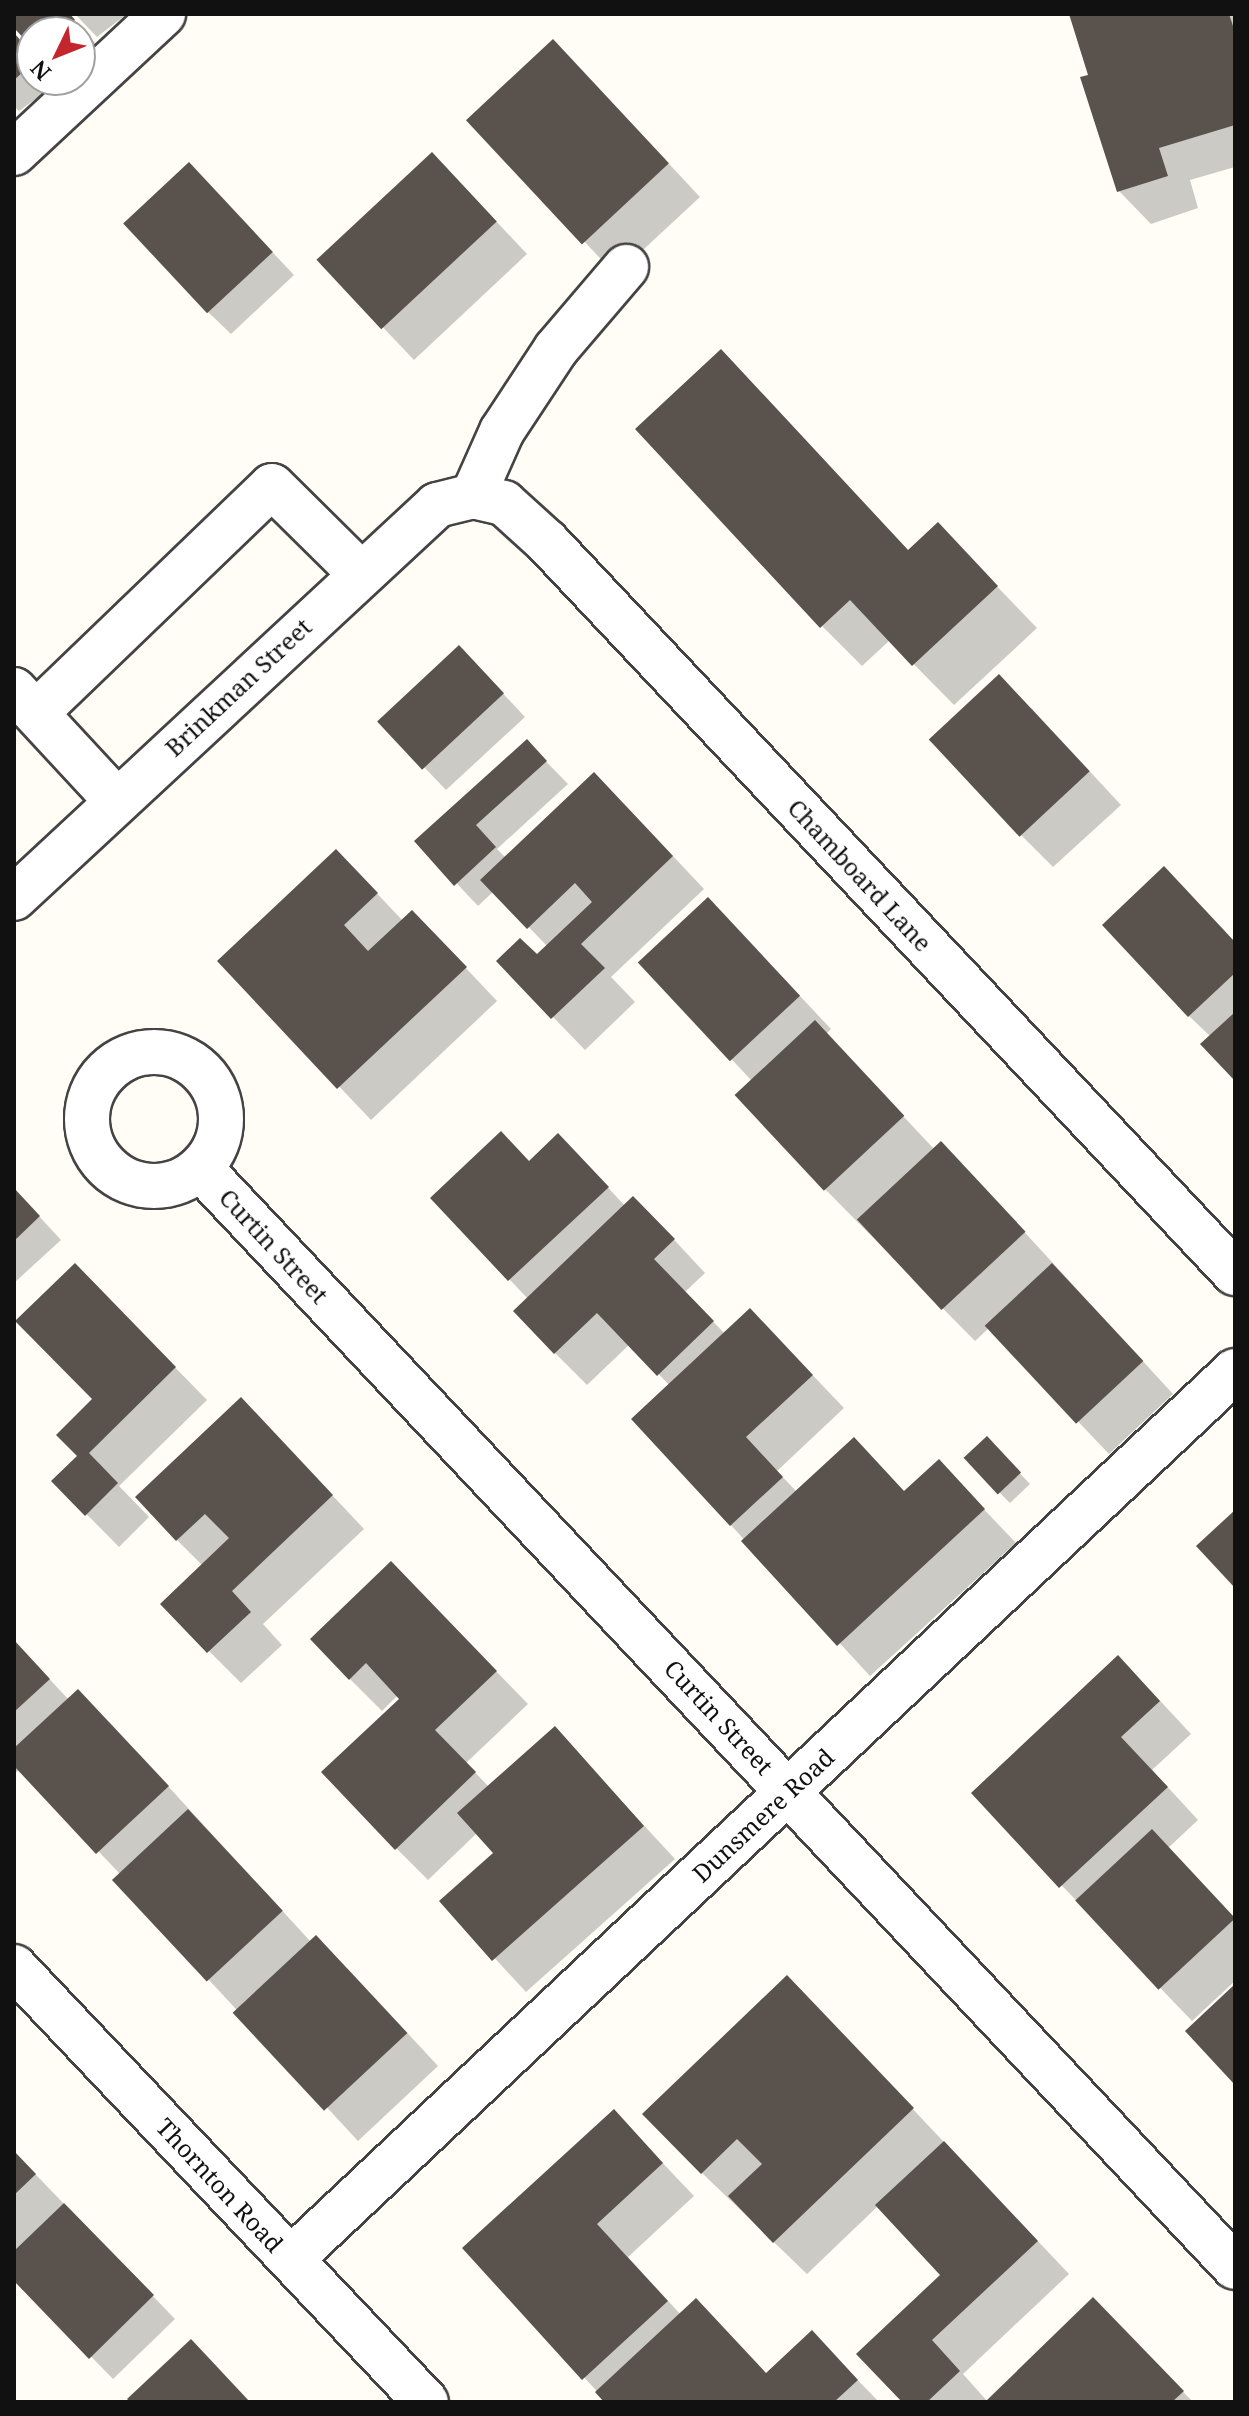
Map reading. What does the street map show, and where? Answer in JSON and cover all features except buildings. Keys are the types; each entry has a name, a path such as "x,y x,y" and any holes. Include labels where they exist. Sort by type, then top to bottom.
{"street":[{"path":"14,153 163,14"},
{"path":"473,496 502,431 556,349 626,267"},
{"path":"116,800 25,701 272,486 360,573"},
{"name":"Brinkman Street","path":"14,898 360,573 437,505 473,496"},
{"name":"Chamboard Lane","path":"473,496 504,503 547,542 1235,1273"},
{"name":"Curtin Street","path":"201,1169 1235,2267"},
{"name":"Dunsmere Road","path":"291,2259 1235,1371"},
{"name":"Thornton Road","path":"14,1967 426,2402"}]}
